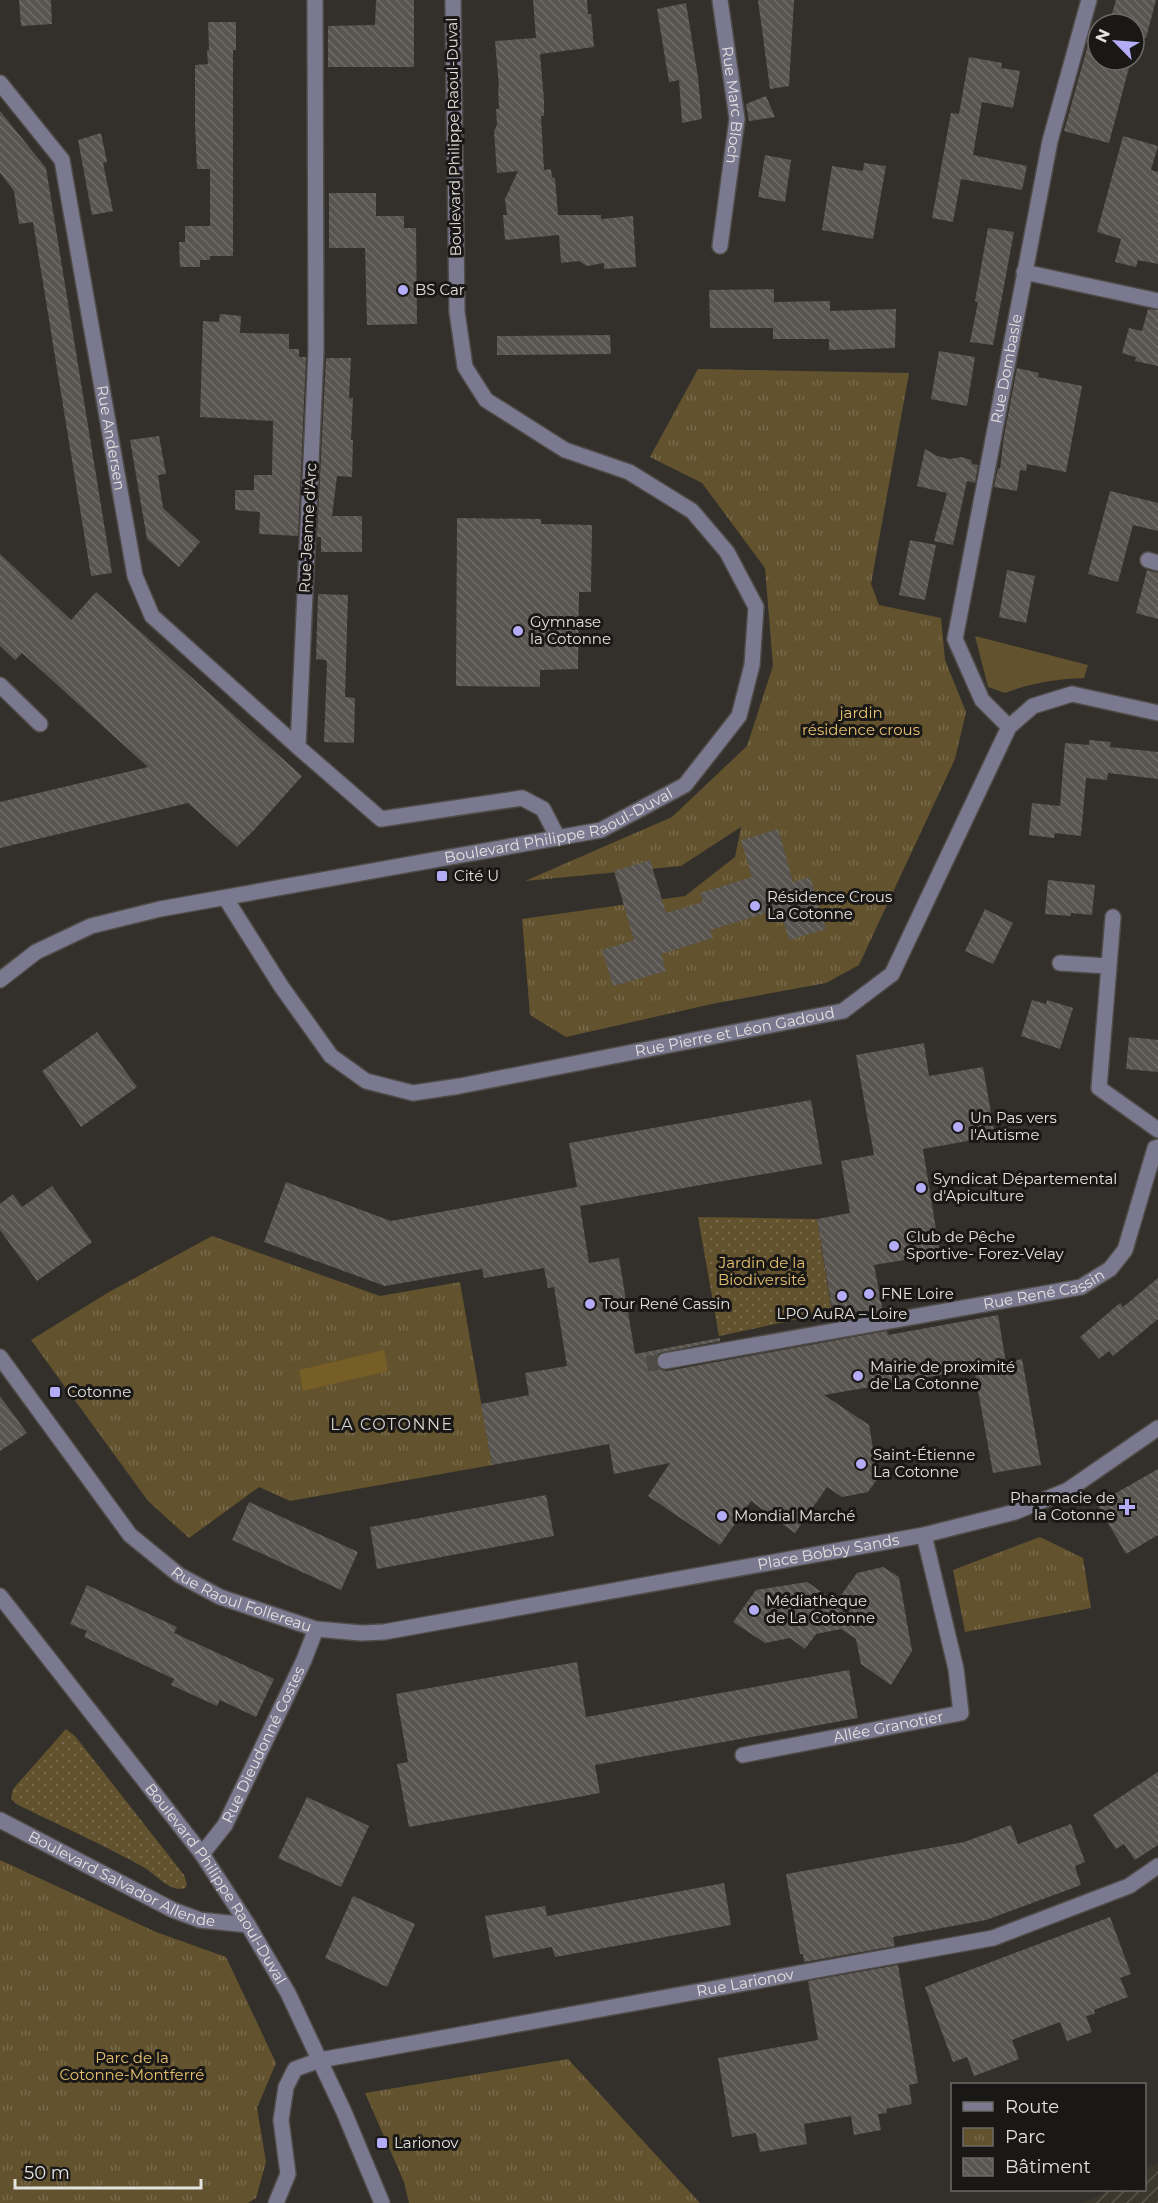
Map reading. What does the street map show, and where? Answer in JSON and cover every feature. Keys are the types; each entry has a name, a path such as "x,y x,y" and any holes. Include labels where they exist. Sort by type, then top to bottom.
{"street":[{"name":"Rue Jeanne d'Arc","path":"298,747 316,352 315,0"},
{"name":"Boulevard Philippe Raoul-Duval","path":"0,980 36,952 91,926 160,909 601,830 685,785 739,716 752,665 756,608 727,552 692,511 629,472 565,450 486,400 465,367 457,312 453,0"},
{"name":"Rue Marc Bloch","path":"720,0 737,119 720,246"},
{"name":"Rue Dombasle","path":"1009,727 982,700 955,639 1050,141 1089,0"},
{"name":"Rue Andersen","path":"0,83 62,160 135,576 152,616 298,747"},
{"path":"1024,272 1158,301"},
{"path":"0,685 40,724"},
{"name":"Rue Pierre et Léon Gadoud","path":"226,899 281,986 331,1056 366,1081 413,1093 460,1086 843,1011 892,974 1009,727 1033,706 1072,694 1158,713"},
{"path":"298,747 381,819 522,798 543,809 558,838"},
{"path":"1113,917 1099,1088 1158,1130"},
{"path":"1060,963 1108,966"},
{"name":"Rue René Cassin","path":"665,1361 1081,1287 1110,1269 1125,1250 1155,1148 1158,1147"},
{"name":"Rue Raoul Follereau","path":"0,1357 130,1536 179,1575 220,1597 316,1629 361,1633 384,1632 584,1595"},
{"name":"Place Bobby Sands","path":"584,1595 924,1535 1015,1512 1068,1490 1158,1428"},
{"name":"Allée Granotier","path":"743,1755 961,1713 956,1669 924,1535"},
{"name":"Boulevard Philippe Raoul-Duval","path":"0,1596 202,1854 248,1925 288,1993 344,2112 382,2203"},
{"name":"Rue Dieudonné Costes","path":"202,1854 225,1825 267,1739 316,1629"},
{"name":"Boulevard Salvador Allende","path":"0,1820 173,1910 200,1920 248,1925"},
{"name":"Rue Larionov","path":"276,2203 288,2174 281,2120 286,2087 295,2069 320,2060 993,1938 1129,1886 1158,1866"}],"shaded area":[{"path":"384,1350 388,1371 303,1391 299,1370"},
{"path":"1158,2162 1158,2203 1083,2203 1107,2191 1146,2191 1146,2169"}],"green space":[{"name":"jardin résidence crous","path":"698,369 909,373 871,584 879,605 941,618 945,660 966,712 955,759 859,965 826,983 712,1004 566,1037 530,1015 522,919 685,896 735,857 741,827 681,866 525,881 672,817 747,746 773,666 765,568 702,483 650,457"},
{"path":"975,636 1088,665 1084,678 1044,682 1005,693 988,687"},
{"name":"Jardin de la Biodiversité","path":"698,1217 817,1219 832,1312 719,1336"},
{"path":"212,1236 380,1296 460,1282 492,1465 290,1501 259,1487 189,1538 148,1501 31,1340 109,1292"},
{"path":"1040,1537 1083,1558 1091,1608 965,1632 953,1570"},
{"path":"66,1729 75,1736 184,1875 187,1884 185,1888 169,1886 145,1868 18,1805 11,1799 13,1789"},
{"name":"Parc de la Cotonne-Montferré","path":"0,1860 156,1932 226,1957 276,2063 257,2108 266,2162 256,2198 248,2203 0,2203"},
{"path":"568,2059 700,2203 409,2203 404,2182 365,2093"}],"building":[{"path":"19,0 51,0 52,24 21,26"},
{"path":"376,0 414,0 414,67 328,67 328,26 375,25"},
{"path":"533,0 587,0 588,14 591,14 594,47 540,54 544,100 544,116 541,116 544,170 551,169 552,177 555,178 558,215 601,215 601,219 633,216 636,267 604,269 604,263 587,266 579,261 561,263 559,235 505,240 503,215 507,215 505,199 518,171 497,173 494,131 497,125 496,109 499,109 499,87 495,41 536,38"},
{"path":"758,0 794,0 789,86 770,89"},
{"path":"1116,0 1156,0 1146,38 1146,12 1112,12"},
{"path":"686,3 702,119 682,123 679,80 669,82 657,9"},
{"path":"208,22 236,22 236,50 233,50 233,256 210,256 210,260 200,260 200,267 180,267 179,242 185,242 185,226 210,226 210,169 197,169 195,125 195,65 208,64"},
{"path":"1086,52 1086,72 1128,72 1109,143 1064,131"},
{"path":"969,57 1002,63 1001,68 1020,71 1013,108 982,102 973,155 1027,166 1022,190 961,179 953,222 932,218 951,113 959,114"},
{"path":"766,96 775,117 749,121 746,104"},
{"path":"0,111 46,168 112,573 91,576 33,222 19,224 14,191 0,173"},
{"path":"101,133 107,162 103,163 113,211 92,215 78,140"},
{"path":"1123,136 1158,146 1151,170 1158,172 1158,264 1138,260 1136,267 1115,262 1121,239 1097,232"},
{"path":"765,155 791,160 785,202 758,197"},
{"path":"864,163 886,166 873,239 822,230 832,166 863,171"},
{"path":"329,193 376,193 376,216 404,216 404,228 416,228 417,324 367,325 365,248 329,248"},
{"path":"988,228 1014,232 993,345 970,342"},
{"path":"774,289 774,302 830,301 830,311 896,309 895,348 829,350 829,339 773,339 773,328 710,328 709,290"},
{"path":"1148,309 1158,310 1158,366 1135,361 1136,357 1122,353 1129,328 1142,331"},
{"path":"220,314 241,316 240,333 289,334 289,349 299,349 299,357 306,357 298,536 259,534 260,512 235,510 235,490 254,490 254,475 272,475 273,421 200,417 203,321 219,322"},
{"path":"610,335 611,354 497,355 497,336"},
{"path":"939,351 975,357 967,406 931,399"},
{"path":"326,358 351,358 349,398 353,398 352,477 337,476 332,516 362,516 362,552 321,552 321,537 317,537"},
{"path":"1017,368 1039,373 1038,377 1082,386 1066,472 1027,464 1026,471 1020,470 1017,491 994,487 998,468 1000,469"},
{"path":"159,436 166,474 158,475 163,508 200,542 179,567 147,539 130,440"},
{"path":"925,449 937,456 950,459 961,457 978,465 975,483 967,481 953,545 934,541 947,493 917,486"},
{"path":"1110,491 1158,503 1158,531 1133,525 1118,582 1088,574"},
{"name":"Gymnase la Cotonne","path":"457,518 541,519 541,524 592,525 591,592 579,592 578,669 540,670 540,687 456,686"},
{"path":"910,540 936,545 925,600 899,595"},
{"path":"0,554 71,620 96,592 302,776 237,847 188,803 0,848 0,802 148,767 22,653 15,660 0,646"},
{"path":"1007,570 1035,576 1026,623 999,617"},
{"path":"1147,570 1158,573 1158,619 1136,613"},
{"path":"318,594 348,595 345,697 355,698 354,743 324,742 327,664 326,660 316,659"},
{"path":"1089,740 1111,742 1110,747 1158,752 1158,779 1108,773 1107,780 1086,778 1081,836 1055,833 1054,838 1029,835 1032,803 1060,806 1065,743 1089,745"},
{"name":"Résidence Crous La Cotonne","path":"778,829 793,882 810,877 826,929 789,940 780,909 710,930 713,938 661,954 666,971 613,986 602,950 634,940 614,871 650,860 666,913 703,902 700,893 752,877 741,840"},
{"path":"1048,880 1095,885 1092,915 1045,914"},
{"path":"985,909 1013,923 993,964 965,951"},
{"path":"1032,1000 1046,1004 1047,1000 1073,1008 1060,1049 1021,1036"},
{"path":"97,1032 137,1087 81,1127 42,1071"},
{"path":"1129,1037 1158,1040 1158,1072 1126,1069"},
{"path":"924,1043 929,1076 983,1067 995,1136 923,1149 940,1254 874,1265 883,1312 834,1321 817,1219 850,1213 841,1161 874,1155 856,1055"},
{"path":"811,1100 822,1164 580,1206 589,1263 619,1258 635,1354 720,1338 720,1341 659,1353 656,1363 661,1370 667,1371 887,1331 888,1335 998,1315 1006,1363 1022,1359 1041,1465 993,1473 974,1369 824,1395 869,1425 878,1478 868,1492 842,1497 827,1487 795,1533 751,1501 720,1545 648,1496 670,1463 614,1474 609,1444 492,1465 481,1404 529,1395 525,1373 567,1366 554,1287 548,1288 544,1268 484,1278 482,1269 385,1286 264,1242 286,1182 391,1221 577,1187 569,1143"},
{"path":"52,1186 92,1242 37,1281 0,1230 0,1204 13,1194 22,1207"},
{"path":"1158,1278 1158,1319 1113,1356 1109,1351 1099,1359 1080,1337 1120,1303 1123,1307"},
{"path":"0,1396 27,1433 0,1451"},
{"path":"1158,1469 1158,1535 1126,1554 1097,1504"},
{"path":"546,1495 554,1536 377,1569 370,1527"},
{"path":"249,1502 358,1552 341,1590 232,1540"},
{"path":"883,1567 899,1577 912,1651 891,1685 861,1664 856,1639 841,1629 816,1634 805,1649 790,1638 765,1643 733,1622 756,1590 807,1582 836,1602 857,1573"},
{"path":"87,1585 177,1627 174,1633 274,1679 256,1717 220,1700 217,1706 171,1685 174,1679 84,1637 87,1631 70,1624"},
{"path":"577,1662 586,1717 849,1670 858,1718 595,1765 600,1793 409,1827 397,1764 408,1762 396,1694"},
{"path":"1158,1772 1158,1845 1135,1860 1124,1844 1116,1849 1093,1815"},
{"path":"307,1797 369,1826 341,1887 278,1858"},
{"path":"1071,1824 1085,1862 1075,1866 1081,1885 986,1920 893,1937 895,1946 804,1962 803,1954 800,1954 786,1874 964,1842 1011,1825 1018,1844"},
{"path":"724,1883 731,1925 555,1957 552,1947 493,1958 485,1916 545,1906 547,1916"},
{"path":"353,1896 415,1924 387,1987 325,1958"},
{"path":"1110,1917 1131,1974 1120,1978 1128,1997 1094,2010 1095,2014 1086,2016 1092,2032 1067,2041 1060,2022 1012,2040 1019,2059 974,2076 967,2057 953,2062 925,1987"},
{"path":"898,1965 918,2083 909,2085 912,2104 886,2109 887,2113 878,2114 881,2130 854,2135 851,2116 804,2124 807,2144 760,2152 756,2133 732,2137 718,2058 818,2040 808,1981"}],"tunnel":[{"path":"647,1364 665,1361"}],"place":[{"name":"BS Car","path":"403,290"},
{"name":"Gymnase la Cotonne","path":"518,631"},
{"name":"Cité U","path":"442,876"},
{"name":"Résidence Crous La Cotonne","path":"755,906"},
{"name":"Un Pas vers l'Autisme","path":"958,1127"},
{"name":"Syndicat Départemental d'Apiculture","path":"921,1188"},
{"name":"Club de Pêche Sportive- Forez-Velay","path":"894,1246"},
{"name":"FNE Loire","path":"869,1294"},
{"name":"LPO AuRA – Loire","path":"842,1296"},
{"name":"Tour René Cassin","path":"590,1304"},
{"name":"Mairie de proximité de La Cotonne","path":"858,1376"},
{"name":"Cotonne","path":"55,1392"},
{"name":"Saint-Étienne La Cotonne","path":"861,1464"},
{"name":"Pharmacie de la Cotonne","path":"1127,1507"},
{"name":"Mondial Marché","path":"722,1516"},
{"name":"Médiathèque de La Cotonne","path":"754,1610"},
{"name":"Larionov","path":"382,2143"}],"district":[{"name":"LA COTONNE","path":"392,1424"}]}
